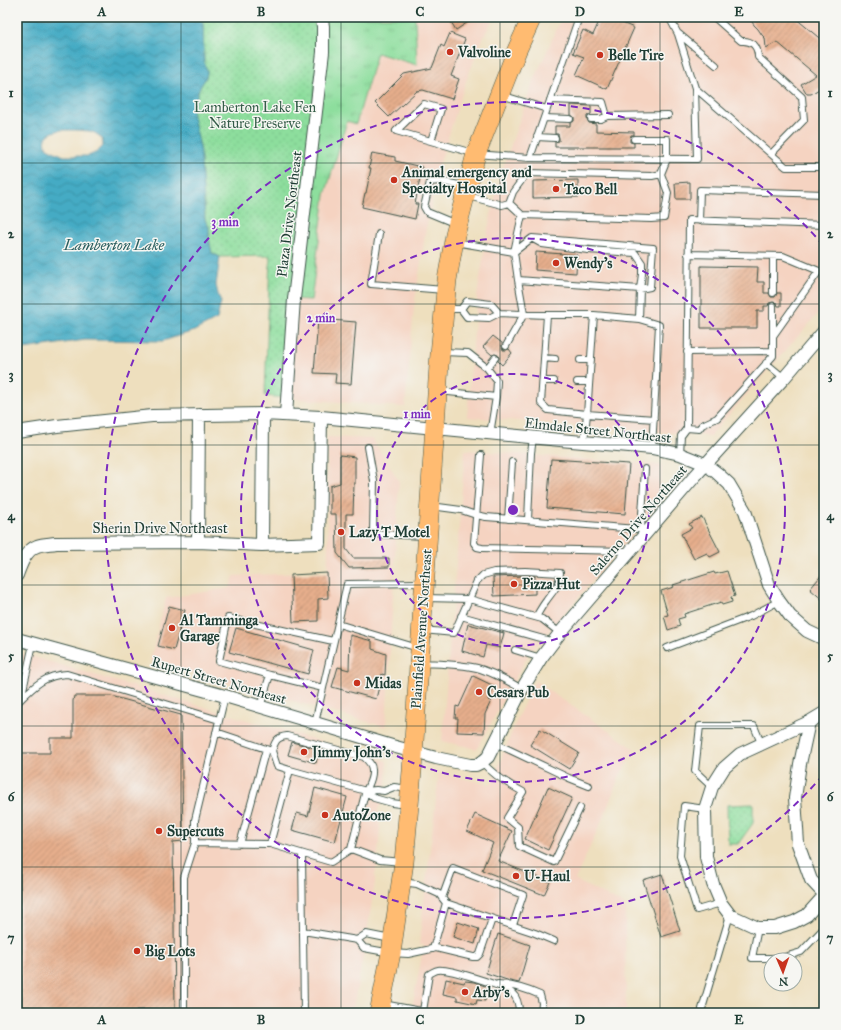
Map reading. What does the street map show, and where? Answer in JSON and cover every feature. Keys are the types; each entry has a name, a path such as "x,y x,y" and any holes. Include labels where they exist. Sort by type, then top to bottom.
{"main road":[{"name":"Plainfield Avenue Northeast","path":"380,1008 392,946 404,862 410,797 440,352 450,303 455,233 476,154 517,50 532,17"}],"street":[{"name":"Plaza Drive Northeast","path":"286,415 294,299 323,52 323,26 321,17"},
{"name":"Salerno Drive Northeast","path":"482,762 488,757 522,689 557,637 631,551 645,529 784,378 824,331"},
{"name":"Elmdale Street Northeast","path":"17,432 152,416 263,414 321,417 652,448 680,454 705,464 717,472 729,484 745,511 769,585 790,616 807,631 824,639"},
{"path":"262,545 263,414"},
{"path":"198,542 199,415"},
{"name":"Sherin Drive Northeast","path":"17,575 28,551 37,546 56,543 198,542 262,545 319,543 321,417"},
{"name":"Rupert Street Northeast","path":"17,639 225,696 413,751"},
{"path":"809,722 800,764 795,798 798,844 811,880 824,895 807,915 794,922 775,928 758,928 730,915 721,903 713,884 706,857 705,809 712,787 724,768 740,754 809,722 824,713"},
{"path":"413,751 470,765 476,765 482,762"}],"lane":[{"path":"530,158 579,17"},
{"path":"430,141 441,109 424,104 396,131 430,141 476,154 530,158 696,159 695,88 678,34 669,17"},
{"path":"714,17 741,41 748,41 754,44 758,50 758,57 802,96 804,120 771,154"},
{"path":"678,34 716,65"},
{"path":"695,88 786,167 824,167"},
{"path":"500,94 547,109"},
{"path":"550,100 603,102 607,116"},
{"path":"591,119 602,119 607,116 668,115"},
{"path":"544,118 570,119"},
{"path":"537,137 555,138"},
{"path":"509,203 522,215 651,219 664,218 668,193 661,174 667,159 667,140 634,139"},
{"path":"509,203 513,192 527,173 652,176 661,174"},
{"path":"509,203 502,205 439,180 430,182 424,207 427,212 455,233 514,252"},
{"path":"699,221 700,190 824,194"},
{"path":"506,346 524,314 514,252 522,215"},
{"path":"680,454 681,436 686,428 689,220 824,225"},
{"path":"379,234 371,284 450,303 466,301 492,304 499,313"},
{"path":"514,252 532,238 653,248 650,287 640,290 518,280"},
{"path":"532,238 542,244 588,250 635,253 642,263 639,319"},
{"path":"688,254 783,256 819,270 773,336"},
{"path":"773,293 774,256"},
{"path":"450,303 467,317 489,318 499,313 594,315 639,319 659,326 652,448"},
{"path":"686,428 699,429 702,425 717,418 772,356 773,306"},
{"path":"547,315 541,403 548,410 654,419"},
{"path":"584,442 594,315"},
{"path":"687,352 772,351"},
{"path":"440,352 468,353 488,368 497,381 490,434"},
{"path":"488,368 495,358"},
{"path":"544,358 555,359"},
{"path":"580,360 591,360"},
{"path":"766,363 784,378"},
{"path":"543,381 554,381"},
{"path":"577,382 589,382"},
{"path":"437,391 496,397"},
{"path":"528,520 533,438"},
{"path":"368,447 374,481 374,534 428,536"},
{"path":"481,455 474,543 477,547 631,551"},
{"path":"508,519 512,462"},
{"path":"430,506 461,510 486,518 645,529 645,469"},
{"path":"420,647 454,633 477,581 483,575 494,572 525,571 560,573 558,586 536,617"},
{"path":"315,723 347,584 424,591 469,599 542,619 557,637"},
{"path":"667,648 750,616 779,601"},
{"path":"461,616 557,637"},
{"path":"323,688 270,675 219,660 228,618 333,641"},
{"path":"338,624 420,647 450,664 478,668 505,679 522,689"},
{"path":"19,701 33,644"},
{"path":"515,650 542,658"},
{"path":"19,701 42,680 54,675 67,674 219,720"},
{"path":"260,707 270,675"},
{"path":"184,1013 184,877 195,843 195,820 225,696"},
{"path":"712,787 695,771 700,726 754,726 762,743"},
{"path":"216,732 269,750 277,766 366,791 384,791 394,787 410,797"},
{"path":"195,843 240,844 270,844 331,862 351,849 366,791 373,771 369,761 364,757 287,736 282,736 277,739 275,744 269,750 240,844"},
{"path":"495,743 588,786"},
{"path":"482,762 489,770 523,792 507,818 518,827 519,846 554,862 580,808"},
{"path":"270,844 290,770"},
{"path":"366,791 374,798 392,803 410,797"},
{"path":"705,809 684,806 680,856 697,910 721,903"},
{"path":"351,849 380,860 404,862"},
{"path":"302,854 304,1013"},
{"path":"433,948 453,868 524,895 513,925"},
{"path":"401,882 417,884 439,894 444,901 554,941"},
{"path":"702,1009 730,915"},
{"path":"357,940 366,934 408,954 436,948 477,957 482,949 492,919"},
{"path":"758,928 752,958 780,958 801,952 824,928"},
{"path":"303,931 357,940 364,948 392,946"},
{"path":"423,1011 429,974 438,970 466,975 494,984 512,992 518,1002 519,1013"},
{"path":"494,984 511,985 540,995 542,1003 541,1013"},
{"path":"380,1008 432,1013"}],"shaded area":[{"path":"415,17 494,17 483,38 466,81 440,163 426,229 414,307 405,407 287,398 294,299 311,300 325,195 347,121 356,124 377,53 416,65"},
{"path":"562,17 824,17 824,307 710,436 467,417 477,296 495,197 504,165 531,87"},
{"path":"327,437 372,439 399,481 386,727 150,661 166,598 230,588 234,576 328,572"},
{"path":"465,450 662,465 659,505 528,655 477,749 442,741"},
{"path":"17,652 387,761 386,784 382,803 378,809 380,828 375,882 364,952 352,1013 17,1013"},
{"path":"535,681 635,749 619,777 606,811 575,880 625,905 626,1013 411,1013 424,945 419,945 439,773 491,785 519,714"}],"green space":[{"name":"Lamberton Lake Fen Nature Preserve","path":"200,17 321,17 287,398 265,396 270,256 220,257 212,253 209,240 209,227 205,220 200,147 192,112 199,89 207,73 204,62 203,24"},
{"path":"321,17 415,17 417,65 377,53 356,124 347,121 325,195 311,300 294,299"},
{"path":"753,804 753,823 738,844 728,844 727,805"}],"water":[{"name":"Lamberton Lake","path":"17,17 200,17 203,24 204,62 207,73 199,89 192,112 200,147 205,220 209,227 209,240 212,253 220,257 216,285 221,302 217,319 194,331 163,341 85,340 17,350","holes":["61,130 76,130 95,133 102,138 103,146 97,152 88,156 64,156 47,148 46,138 50,133"]}],"building":[{"path":"448,17 476,17 456,30"},
{"name":"Belle Tire","path":"601,17 608,17 634,28 607,89 576,75 584,57 573,53 583,30 593,35"},
{"path":"749,17 794,17 824,42 824,86 811,94 807,94 801,84 816,75 777,42 766,48 765,38"},
{"path":"450,33 465,39 451,76 459,79 452,99 423,90 417,91 389,117 375,103 404,74 432,68 441,45 444,47"},
{"path":"571,105 591,106 591,114 587,116 587,119 589,123 596,124 596,131 634,132 634,135 631,135 630,142 634,143 634,147 555,147 555,142 559,141 559,138 558,134 555,134 555,126 570,126 570,123 574,121 574,117 571,115"},
{"name":"Animal emergency and Specialty Hospital","path":"372,153 395,157 395,161 422,167 415,204 418,204 415,219 362,207 371,168 369,168"},
{"name":"Taco Bell","path":"578,180 578,197 533,198 533,181"},
{"path":"690,182 690,199 676,199 675,183"},
{"name":"Wendy's","path":"536,252 577,255 576,273 535,270"},
{"path":"701,266 758,267 757,282 764,282 764,293 769,293 771,297 775,297 777,293 781,293 781,306 778,306 777,303 773,302 769,303 768,306 764,306 764,311 757,311 757,328 701,328"},
{"path":"318,319 356,322 351,384 335,383 336,374 314,373"},
{"path":"493,336 502,343 503,350 509,349 512,353 502,365 498,361 498,355 492,355 483,347"},
{"path":"340,455 355,457 353,514 346,514 346,549 353,558 389,558 389,567 349,568 337,553 336,514 330,514 330,486 340,483"},
{"path":"551,459 629,464 625,514 547,508"},
{"path":"702,517 720,552 710,557 707,553 694,559 681,534 692,528 689,524"},
{"path":"727,571 735,596 731,597 732,602 722,605 721,602 684,614 685,617 678,619 680,626 668,630 664,616 668,615 661,591 674,587 673,585 714,572 715,574"},
{"path":"824,572 824,601 810,589"},
{"path":"327,573 328,598 318,599 318,621 293,622 291,575"},
{"name":"Pizza Hut","path":"535,576 535,594 494,596 493,577"},
{"name":"Al Tamminga Garage","path":"169,606 185,610 174,650 158,646"},
{"path":"468,624 504,633 500,648 486,645 483,657 462,651"},
{"path":"236,628 314,650 308,674 229,652"},
{"path":"350,635 372,641 372,649 386,654 385,675 382,674 376,699 332,687 338,667 349,670"},
{"path":"473,676 494,686 488,700 491,701 485,714 484,733 457,732 458,718 455,718 456,706 459,707"},
{"path":"74,696 111,696 181,715 183,841 173,842 175,1010 136,1010 135,1013 22,1013 18,753 50,753 50,738 73,738"},
{"path":"540,729 579,753 569,769 530,745"},
{"name":"Jimmy John's","path":"292,742 319,749 316,763 288,755"},
{"path":"548,787 572,798 548,850 525,839"},
{"name":"AutoZone","path":"315,788 347,797 335,842 292,830 297,813 308,816"},
{"path":"475,814 512,831 498,861 550,882 544,895 482,870 493,843 467,831"},
{"path":"662,874 680,931 661,937 643,880"},
{"path":"458,922 479,929 475,944 453,937"},
{"path":"498,934 530,945 519,983 486,973"},
{"name":"Arby's","path":"446,979 464,983 465,981 474,982 488,987 485,1001 477,1000 476,1004 457,1000 457,997 443,994"}],"place":[{"name":"Valvoline","path":"450,52"},
{"name":"Belle Tire","path":"600,55"},
{"name":"Animal emergency and Specialty Hospital","path":"394,180"},
{"name":"Taco Bell","path":"556,189"},
{"name":"Wendy's","path":"556,263"},
{"name":"Lazy T Motel","path":"341,532"},
{"name":"Pizza Hut","path":"514,584"},
{"name":"Al Tamminga Garage","path":"172,628"},
{"name":"Midas","path":"357,683"},
{"name":"Cesars Pub","path":"479,692"},
{"name":"Jimmy John's","path":"304,752"},
{"name":"AutoZone","path":"325,815"},
{"name":"Supercuts","path":"159,831"},
{"name":"U-Haul","path":"516,876"},
{"name":"Big Lots","path":"137,951"},
{"name":"Arby's","path":"465,992"}]}
